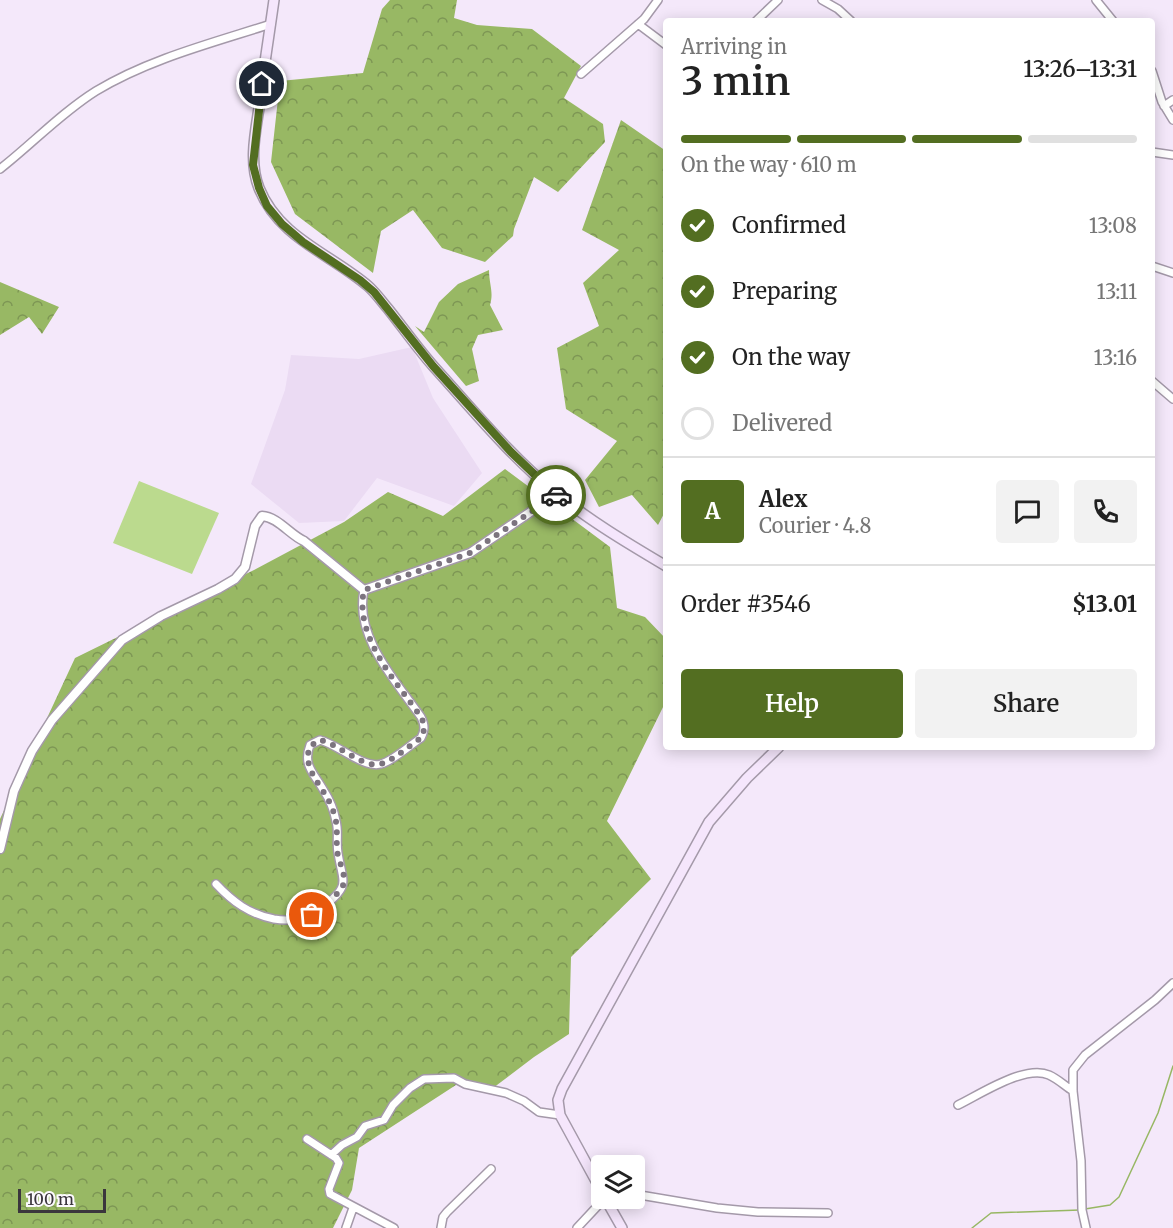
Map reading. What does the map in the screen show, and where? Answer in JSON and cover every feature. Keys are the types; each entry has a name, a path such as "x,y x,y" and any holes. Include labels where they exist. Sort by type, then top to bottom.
{"main road":[{"path":"274,0 253,165 267,206 282,224 303,242 368,286 433,366 511,452 557,494 629,545 663,564"},
{"path":"591,1172 560,1115 558,1100 562,1089 709,822 747,778 776,750"},
{"path":"613,1209 622,1228"}],"street":[{"path":"581,74 650,13 658,0"},
{"path":"759,18 778,0"},
{"path":"822,0 848,18"},
{"path":"1096,0 1111,18"},
{"path":"650,13 651,33"},
{"path":"0,169 71,108 132,71 271,24"},
{"path":"638,24 663,43"},
{"path":"1156,97 1173,120"},
{"path":"1164,106 1173,100"},
{"path":"1155,152 1173,155"},
{"path":"1155,267 1173,273"},
{"path":"1155,384 1173,399"},
{"path":"364,590 470,553 557,494"},
{"path":"0,849 14,791 32,751 52,720 122,640 161,616 235,579 245,567 255,526 262,516 271,518 304,541 364,590"},
{"path":"216,885 247,911 264,917 291,921 312,915 334,896 345,882 337,848 338,835 332,808 324,790 308,767 307,756 310,746 320,740 329,742 374,765 382,764 421,738 424,724 421,717 378,654 366,631 361,609 364,590"},
{"path":"1086,1228 1082,1210 1081,1161 1073,1090 1074,1070 1085,1055 1173,983"},
{"path":"958,1105 1011,1078 1033,1074 1050,1075 1073,1090"},
{"path":"331,1155 342,1145 357,1137 365,1126 384,1120 393,1105 410,1088 424,1079 454,1078 465,1084 506,1093 524,1101 539,1112 560,1115"},
{"path":"307,1139 339,1163 329,1189 330,1194 394,1228"},
{"path":"441,1228 443,1217 447,1212 491,1169"},
{"path":"645,1196 717,1208 828,1213"},
{"path":"346,1228 353,1208"},
{"path":"577,1228 597,1209"}],"shaded area":[{"path":"412,347 433,398 482,473 454,506 377,478 344,521 299,523 251,484 285,390 291,355 359,359"}],"green space":[{"path":"390,0 457,0 454,18 477,25 532,29 581,66 564,98 603,124 605,142 558,192 534,177 513,236 485,262 442,248 413,210 381,231 373,273 295,214 271,162 280,81 363,73 382,9"},
{"path":"621,120 663,149 663,516 658,525 632,495 599,507 585,480 617,441 566,409 557,348 599,326 583,283 619,250 582,230"},
{"path":"489,270 490,305 503,330 478,335 472,349 479,381 466,386 415,326 424,332 439,302 458,284"},
{"path":"0,282 59,307 42,334 29,317 0,335"},
{"path":"505,469 610,547 617,608 645,617 663,636 663,707 607,821 651,879 571,957 569,1034 493,1088 459,1083 359,1148 352,1190 333,1228 0,1228 0,819 75,658 254,570 344,522 388,492 443,516"},
{"path":"139,481 219,513 192,574 113,543"}],"waterway":[{"path":"1085,1209 1110,1205 1119,1197 1158,1113 1173,1066"},
{"path":"972,1228 991,1213 1080,1210"}],"way so far":[{"path":"312,915 326,904 345,882 337,848 337,823 324,790 308,767 307,756 310,746 320,740 329,742 366,762 374,765 382,764 421,738 424,731 421,717 378,654 366,631 361,603 364,590 470,553 556,495"}],"route":[{"path":"262,84 253,165 267,206 282,224 303,242 374,292 433,366 511,452 556,495"}]}
